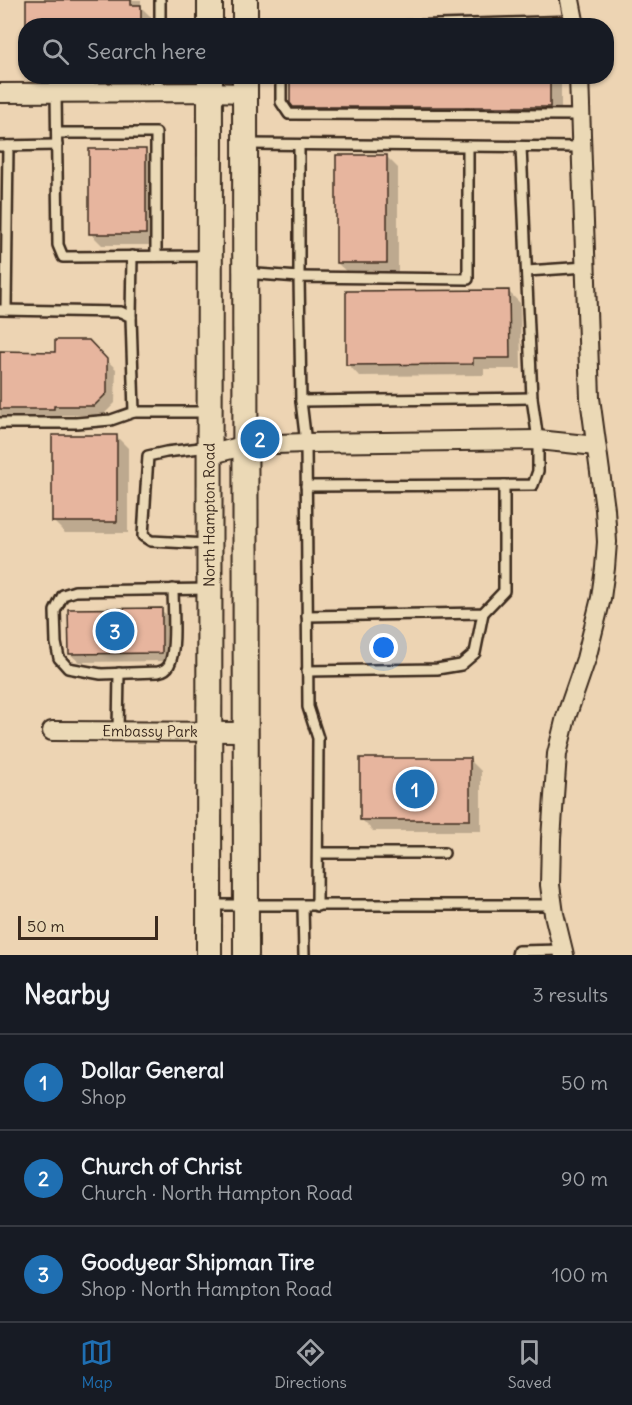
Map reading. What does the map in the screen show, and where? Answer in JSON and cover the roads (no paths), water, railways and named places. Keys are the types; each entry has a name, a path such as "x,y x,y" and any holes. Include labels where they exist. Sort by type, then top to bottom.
{"main road":[{"path":"210,0 210,18"},
{"path":"245,0 245,18"},
{"name":"North Hampton Road","path":"209,955 210,84"},
{"path":"245,85 246,955"}],"street":[{"path":"570,0 574,18"},
{"path":"0,93 56,93 158,84 245,85"},
{"path":"564,952 550,885 557,754 566,717 586,658 601,598 607,542 605,509 590,398 579,84"},
{"path":"209,451 246,445 538,440 596,446"},
{"name":"Embassy Park","path":"52,731 246,732"}],"lane":[{"path":"160,0 160,18"},
{"path":"281,84 281,102 289,114 580,115"},
{"path":"56,93 58,245 63,257 209,256"},
{"path":"57,133 156,133 156,256"},
{"path":"245,144 581,147"},
{"path":"57,145 4,146 3,310 121,312 131,317"},
{"path":"299,145 301,400 306,443 308,707 318,738 317,906"},
{"path":"245,273 299,277 468,279 468,146"},
{"path":"306,486 533,485 538,471 538,440 532,398 521,147"},
{"path":"132,256 134,412"},
{"path":"527,270 585,267"},
{"path":"301,400 532,398"},
{"path":"0,423 76,423 111,420 134,412 209,412"},
{"path":"209,451 166,452 148,456 143,536 151,541 209,544"},
{"path":"307,671 437,669 461,665 476,653 483,613 504,591 504,485"},
{"path":"173,589 174,641 169,666 165,670 101,674 68,668 59,658 55,611 63,595 75,591 173,589 209,589"},
{"path":"307,616 483,613"},
{"path":"118,731 119,673"},
{"path":"318,854 444,852"},
{"path":"209,905 553,905"},
{"path":"303,906 304,955"},
{"path":"517,955 518,951 564,952"}],"place":[{"name":"Church of Christ","path":"260,439"},
{"name":"Goodyear Shipman Tire","path":"115,631"},
{"name":"Dollar General","path":"415,789"}]}
